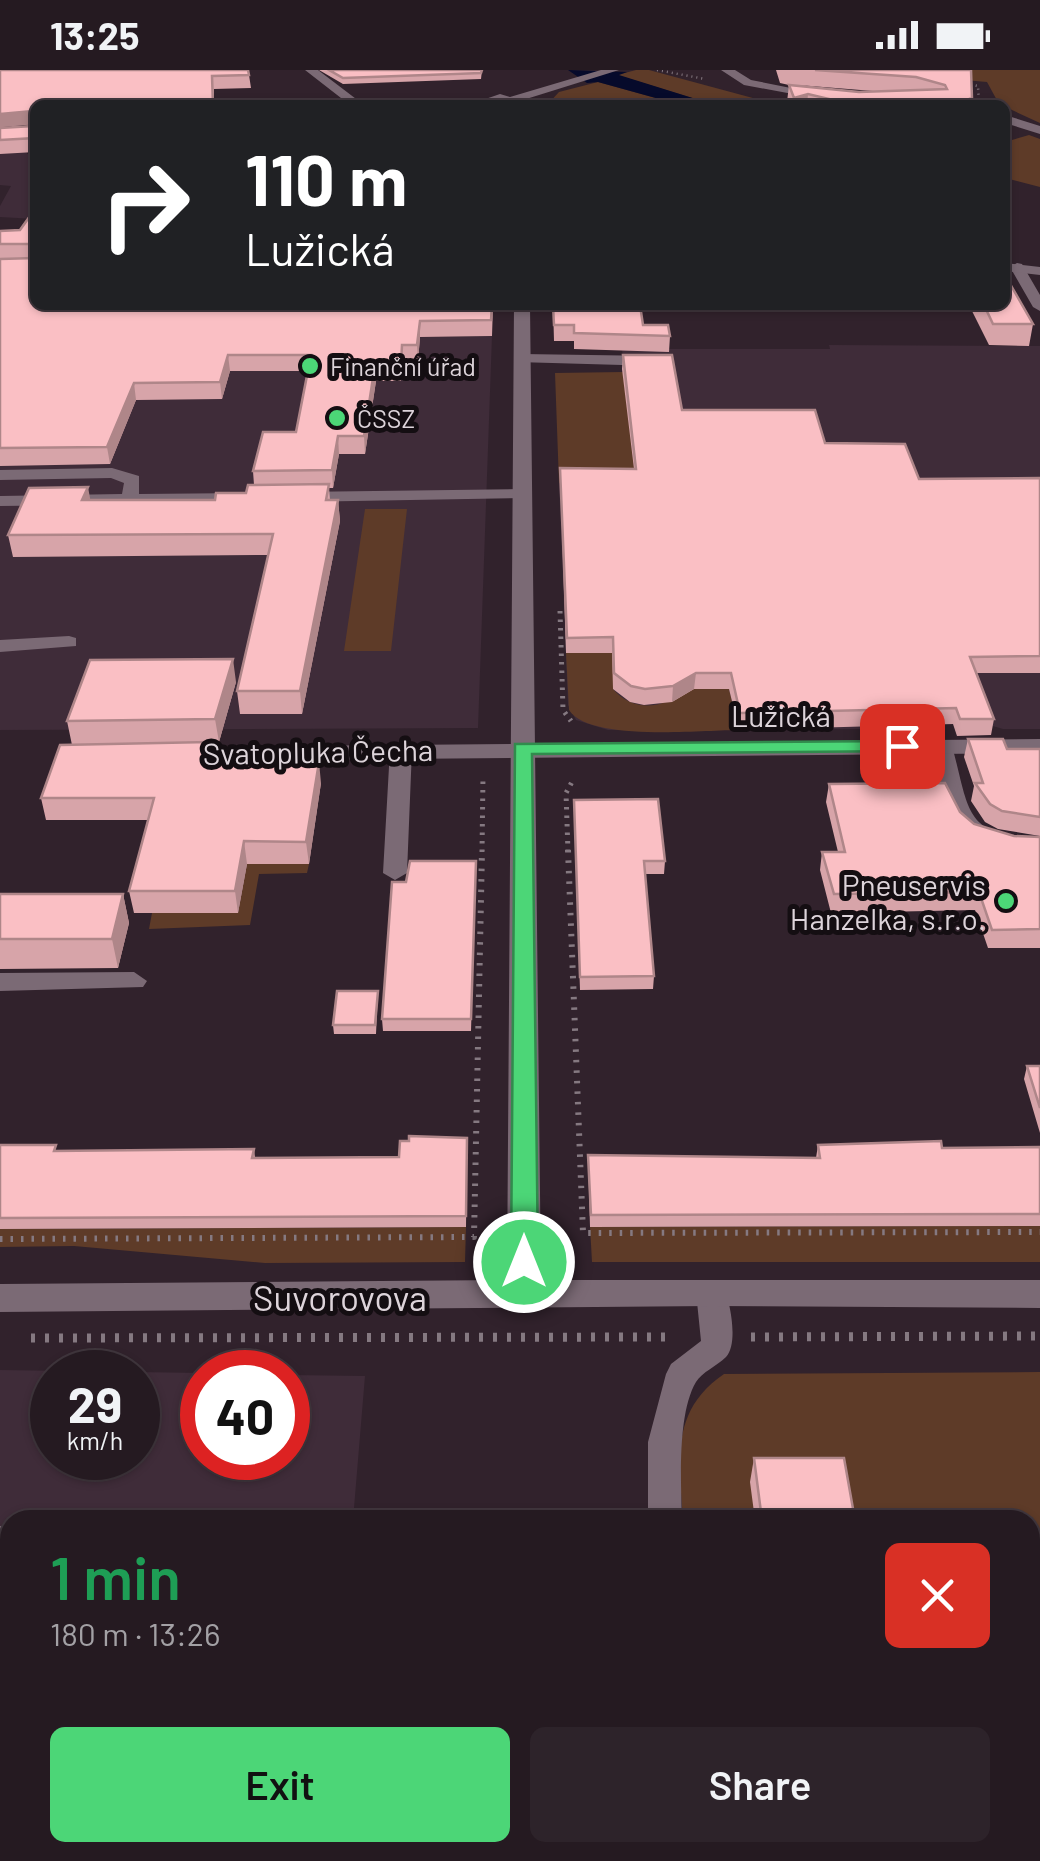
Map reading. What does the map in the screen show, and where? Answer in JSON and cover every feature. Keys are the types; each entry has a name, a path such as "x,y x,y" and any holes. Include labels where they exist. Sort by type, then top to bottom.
{"street":[{"path":"311,70 351,100"},
{"path":"488,100 515,99 613,70"},
{"path":"727,70 748,83 775,90 843,97"},
{"path":"1010,121 1040,130"},
{"path":"1011,267 1040,271"},
{"path":"522,310 524,1296"},
{"name":"Lužická","path":"522,748 1040,746"},
{"name":"Svatopluka Čecha","path":"150,754 522,748"},
{"name":"Suvorovova","path":"0,1298 710,1292 1040,1294"}],"lane":[{"path":"1011,267 1040,307"},
{"path":"522,360 670,361"},
{"path":"0,475 112,473 133,480 130,500"},
{"path":"0,501 447,502 522,494"},
{"path":"0,646 69,642"},
{"path":"941,746 964,827 982,841 1040,846"},
{"path":"394,873 401,749"},
{"path":"0,982 134,981"},
{"path":"665,1510 666,1425 682,1374 717,1346 710,1292"}],"path":[{"path":"968,83 978,86 979,100"},
{"path":"560,609 564,710 579,726"},
{"path":"0,1239 474,1236 484,748"},
{"path":"584,772 570,782 566,793 583,1233 1040,1232"},
{"path":"20,1338 1040,1336"}],"shaded area":[{"path":"649,70 760,100 699,100 617,75"},
{"path":"923,70 1040,70 1040,123 1010,109 1010,100 997,100 987,82 929,77"},
{"path":"598,82 663,100 552,100 559,92"},
{"path":"1029,135 1040,139 1040,187 1010,179 1010,141"},
{"path":"27,149 30,154 30,219 0,217 0,206 11,186 0,185 0,151"},
{"path":"0,324 45,343 492,336 478,728 0,730"},
{"path":"829,345 1040,346 1040,729 1003,729 986,724 889,725 878,729 608,730 576,720 568,705 559,483 635,483 622,349 830,349"},
{"path":"623,372 636,484 559,483 555,373"},
{"path":"365,509 407,509 391,651 344,651"},
{"path":"713,652 613,689 630,702 649,706 669,701 686,689 729,689 739,730 622,730 580,720 569,710 566,653"},
{"path":"247,864 309,864 307,873 259,874 250,925 149,929 152,913 238,913"},
{"path":"1040,1226 1040,1262 592,1262 590,1227"},
{"path":"466,1227 465,1262 265,1263 74,1246 0,1247 0,1229"},
{"path":"0,1370 30,1370 30,1480 160,1480 160,1372 180,1373 180,1480 310,1480 310,1375 365,1376 354,1510 0,1510"},
{"path":"1040,1372 1040,1510 682,1510 680,1457 686,1421 694,1404 724,1374"}],"water":[{"path":"568,70 627,72 619,75 699,100 663,100 598,82 587,83"}],"building":[{"path":"0,70 248,70 249,75 212,76 213,100 30,100 30,111 0,114"},
{"path":"329,70 482,70 343,78"},
{"path":"815,70 971,70 972,98 833,100 808,94 794,98 789,85 859,92 947,89 945,85 916,77"},
{"path":"30,126 30,138 0,140 0,128"},
{"path":"30,216 30,244 0,244 0,231 20,230"},
{"path":"30,258 30,310 492,310 491,320 420,321 417,345 402,345 401,365 375,365 364,436 338,436 332,470 253,471 263,432 296,432 311,355 228,355 220,382 134,383 107,447 0,448 0,259"},
{"path":"1010,284 1033,324 993,324 986,310 1010,310"},
{"path":"553,310 641,310 643,325 668,325 670,336 574,333 574,325 554,325"},
{"path":"623,355 672,355 682,410 815,410 825,443 905,444 919,479 1040,478 1040,656 970,657 994,719 960,719 956,708 740,713 731,673 696,673 673,686 645,689 631,686 614,673 613,637 567,638 560,468 636,469"},
{"path":"329,484 326,500 338,500 300,691 237,691 273,534 8,535 29,488 88,487 82,500 215,500 216,493 246,493 248,485"},
{"path":"233,659 215,719 67,721 90,660"},
{"path":"968,739 1003,739 1007,749 1040,749 1040,817 1002,811 990,804 975,783 983,783"},
{"path":"209,742 204,761 319,762 306,842 244,841 235,891 129,891 154,798 41,798 60,745"},
{"path":"945,783 960,812 974,824 1014,836 1040,837 1040,929 992,930 979,892 834,894 822,852 845,852 829,784"},
{"path":"658,799 665,861 644,861 654,976 580,977 574,800"},
{"path":"410,861 476,861 471,1019 382,1019 392,882 406,882"},
{"path":"0,894 123,894 112,939 0,939"},
{"path":"337,991 378,991 375,1025 333,1025"},
{"path":"1027,1066 1040,1066 1040,1108"},
{"path":"409,1136 467,1138 466,1216 0,1218 0,1145 56,1145 54,1151 254,1149 252,1158 399,1157 400,1141 409,1141"},
{"path":"941,1141 942,1148 1040,1147 1040,1214 591,1215 588,1155 820,1158 818,1145"},
{"path":"754,1458 844,1458 853,1510 761,1510"}],"place":[{"name":"Finanční úřad","path":"310,366"},
{"name":"ČSSZ","path":"337,418"},
{"name":"Pneuservis Hanzelka, s.r.o.","path":"1006,901"}],"route":[{"path":"524,1262 522,748 902,746"}]}
